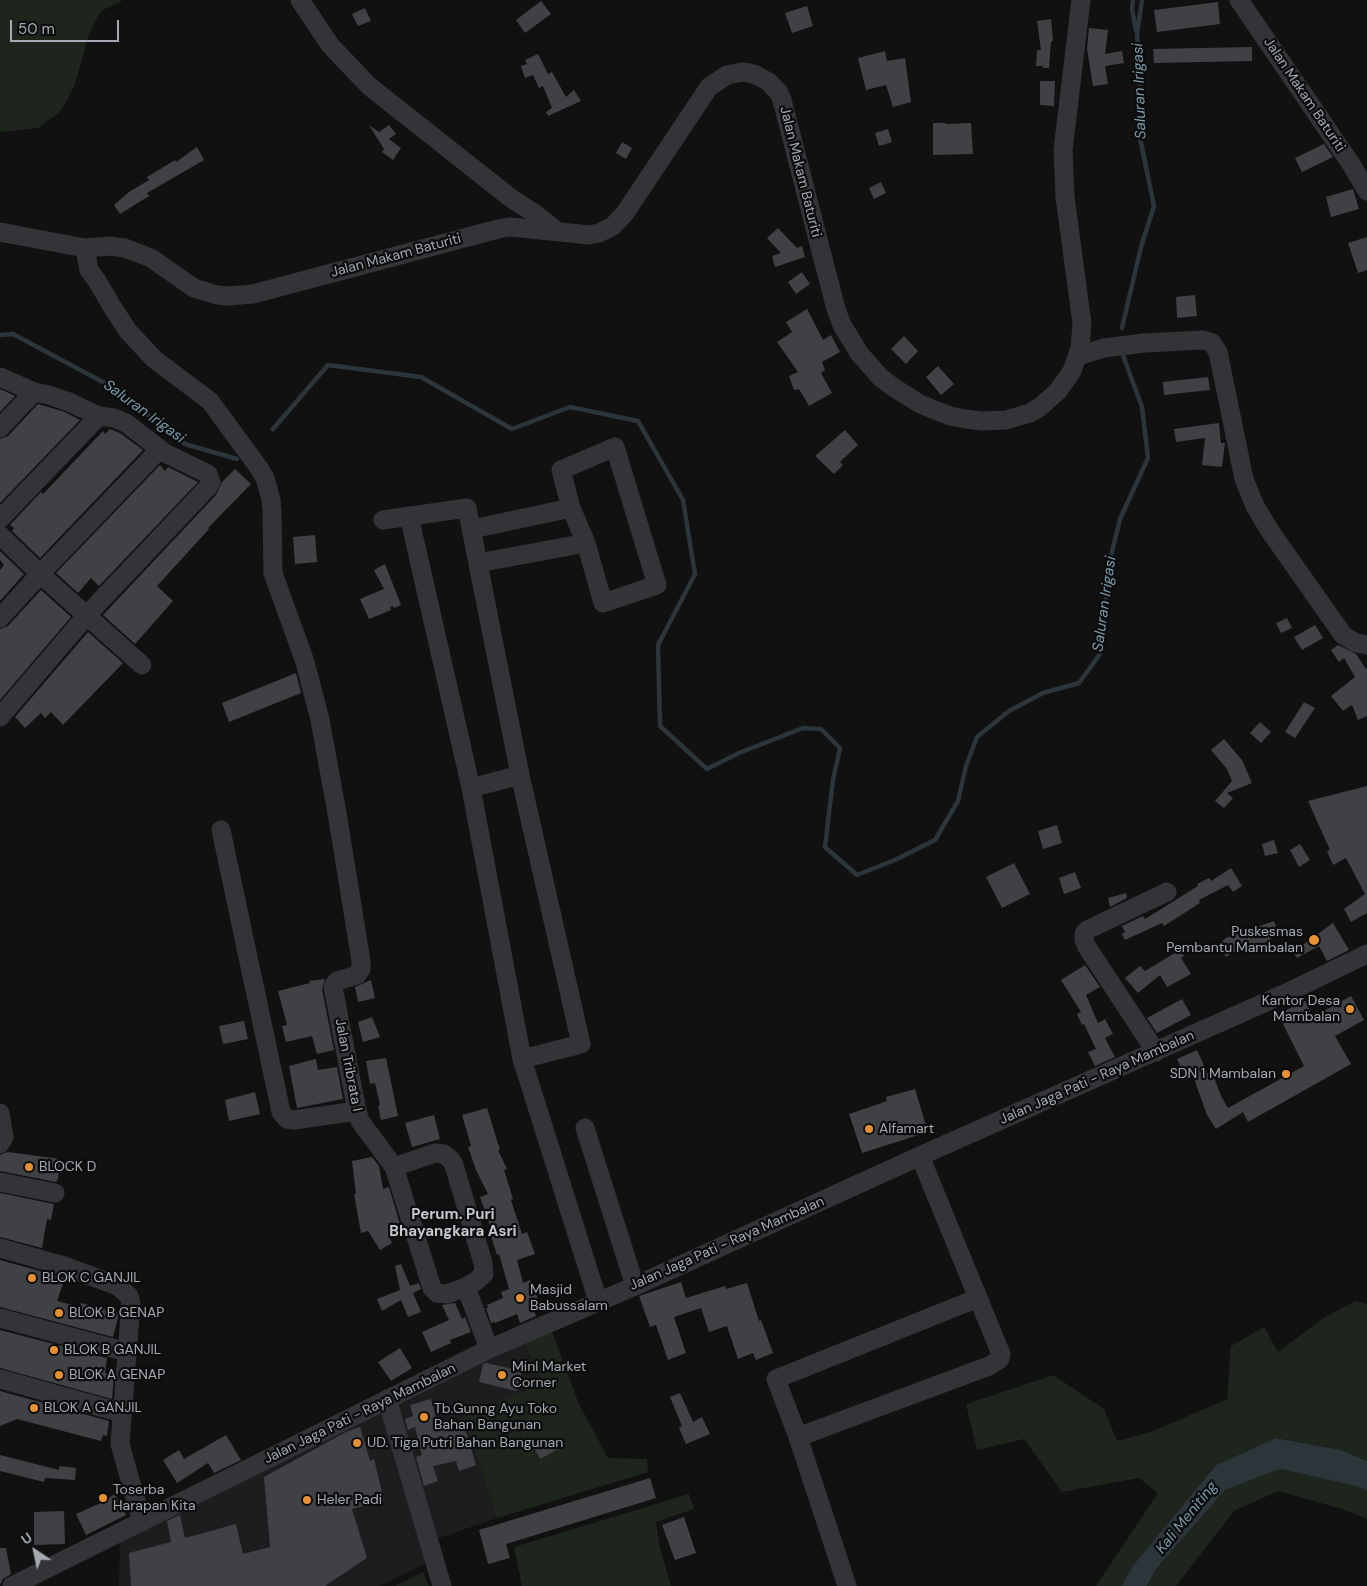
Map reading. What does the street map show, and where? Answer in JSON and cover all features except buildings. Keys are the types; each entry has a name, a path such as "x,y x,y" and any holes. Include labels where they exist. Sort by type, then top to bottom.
{"street":[{"path":"300,0 330,44 369,86 512,199 557,231"},
{"name":"Jalan Makam Baturiti","path":"0,232 85,248 110,246 125,248 151,258 194,288 217,295 241,296 498,229 557,231 588,235 599,233 613,226 625,212 709,87 727,75 742,72 749,73 770,82 782,100 836,310 859,353 880,377 906,396 935,411 966,419 994,422 1006,420 1030,412 1050,399 1066,381 1078,356 1082,324 1065,197 1063,150 1081,0"},
{"name":"Jalan Makam Baturiti","path":"1239,0 1367,190"},
{"name":"Jalan Tribrata I","path":"85,248 89,270 128,331 154,359 210,401 259,468 268,488 272,511 273,573 305,662 320,720 361,961 359,973 337,981 333,987 357,1111 360,1121 394,1166 430,1286 442,1294 466,1287"},
{"path":"1078,356 1104,348 1144,343 1203,340 1212,343 1218,352 1244,479 1255,506 1270,531 1343,635 1351,641 1365,644"},
{"path":"0,378 34,392 69,402 99,416 114,418 126,424 160,449 208,474 210,482 208,487 87,615 0,717"},
{"path":"0,428 34,392"},
{"path":"0,519 99,416"},
{"path":"615,446 657,585 603,603 586,543 572,508 562,470 615,446"},
{"path":"0,618 160,449"},
{"path":"383,520 467,508 520,775 581,1044 522,1059"},
{"path":"472,529 572,508"},
{"path":"409,516 471,788 522,1059 598,1302"},
{"path":"0,535 40,574 142,665"},
{"path":"478,563 586,543"},
{"path":"471,788 520,775"},
{"path":"221,830 281,1112 287,1118 294,1120 357,1111"},
{"path":"1156,1052 1087,947 1084,934 1087,930 1167,892"},
{"name":"Jalan Jaga Pati - Raya Mambalan","path":"12,1586 489,1349 635,1286 920,1156 1156,1052 1367,954"},
{"path":"0,1113 4,1137 0,1144"},
{"path":"585,1128 635,1286"},
{"path":"394,1166 435,1153 444,1154 453,1162 484,1268 482,1276 466,1287 489,1349"},
{"path":"798,1437 996,1363 1000,1359 1001,1354 920,1156"},
{"path":"0,1182 55,1193"},
{"path":"0,1248 64,1266 118,1286 129,1296 131,1303 120,1444 142,1522"},
{"path":"847,1586 798,1437 776,1379 978,1298"},
{"path":"0,1318 127,1352"},
{"path":"0,1379 122,1413"},
{"path":"387,1399 442,1586"}],"shaded area":[{"path":"0,0 123,0 101,11 89,34 74,87 60,112 38,128 0,132"},
{"path":"1355,1301 1367,1304 1367,1461 1341,1450 1276,1438 1216,1465 1132,1567 1122,1586 1096,1586 1158,1493 1139,1478 1062,1492 1024,1439 977,1450 966,1404 1053,1375 1104,1409 1117,1441 1151,1432 1227,1399 1231,1346 1264,1327 1278,1352 1322,1319"},
{"path":"551,1329 579,1404 608,1458 647,1459 648,1472 497,1518 464,1417 542,1383 523,1341"},
{"path":"523,1341 542,1383 465,1417 497,1518 439,1538 423,1565 379,1586 119,1586 120,1543"},
{"path":"1280,1469 1360,1487 1367,1491 1367,1519 1342,1509 1278,1491 1234,1511 1176,1586 1147,1586 1156,1569 1225,1490"},
{"path":"689,1494 694,1509 656,1522 660,1548 671,1586 522,1586 514,1547"},
{"path":"423,1572 429,1586 395,1586"}],"water":[{"name":"Kali Meniting","path":"1276,1438 1341,1450 1367,1461 1367,1491 1360,1487 1280,1469 1225,1490 1156,1569 1147,1586 1122,1586 1132,1567 1216,1465"}],"waterway":[{"path":"1133,0 1132,9 1136,30"},
{"name":"Saluran Irigasi","path":"1122,328 1141,247 1154,206 1139,133 1140,66 1137,34 1142,0"},
{"name":"Saluran Irigasi","path":"0,335 13,334 114,388 185,444 237,459"},
{"name":"Saluran Irigasi","path":"273,429 328,365 421,377 512,429 570,407 638,421 683,500 695,574 658,645 660,726 707,769 739,753 803,728 821,729 840,748 833,780 825,847 857,875 895,860 935,840 958,801 966,766 977,737 1009,711 1043,693 1079,683 1100,654 1110,560 1120,519 1148,458 1142,407 1121,350"}],"place":[{"name":"Puskesmas Pembantu Mambalan","path":"1314,940"},
{"name":"Kantor Desa Mambalan","path":"1350,1009"},
{"name":"SDN 1 Mambalan","path":"1286,1074"},
{"name":"Alfamart","path":"869,1129"},
{"name":"BLOCK D","path":"29,1167"},
{"name":"BLOK C GANJIL","path":"32,1278"},
{"name":"Masjid Babussalam","path":"520,1298"},
{"name":"BLOK B GENAP","path":"59,1313"},
{"name":"BLOK B GANJIL","path":"54,1350"},
{"name":"BLOK A GENAP","path":"59,1375"},
{"name":"Minl Market Corner","path":"502,1375"},
{"name":"BLOK A GANJIL","path":"34,1408"},
{"name":"Tb.Gunng Ayu Toko Bahan Bangunan","path":"424,1417"},
{"name":"UD. Tiga Putri Bahan Bangunan","path":"357,1443"},
{"name":"Toserba Harapan Kita","path":"103,1498"},
{"name":"Heler Padi","path":"307,1500"}],"district":[{"name":"Perum. Puri Bhayangkara Asri","path":"453,1224"}]}
